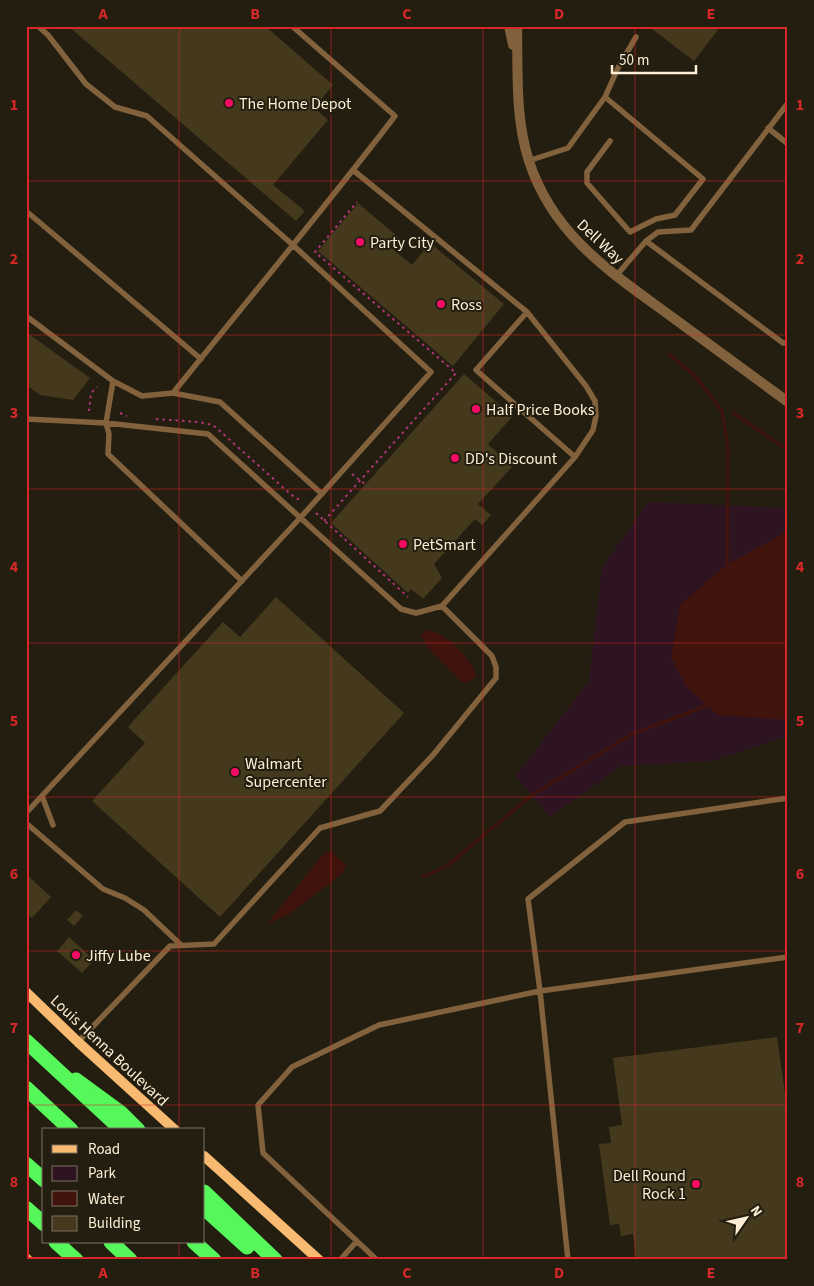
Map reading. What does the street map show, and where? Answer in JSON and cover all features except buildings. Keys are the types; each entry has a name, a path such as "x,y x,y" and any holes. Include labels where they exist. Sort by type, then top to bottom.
{"highway":[{"path":"26,1042 120,1113 136,1128"},
{"path":"26,1042 120,1128"},
{"path":"26,1088 69,1128"},
{"path":"26,1164 42,1178"},
{"path":"205,1193 275,1260"},
{"path":"205,1209 261,1260"},
{"path":"27,1213 42,1223"},
{"path":"27,1213 42,1229"},
{"path":"58,1244 76,1260"},
{"path":"66,1244 83,1260"},
{"path":"113,1244 130,1260"},
{"path":"196,1244 214,1260"}],"main road":[{"name":"Louis Henna Boulevard","path":"26,992 173,1128"},
{"path":"205,1157 319,1260"}],"street":[{"path":"509,26 518,65"},
{"name":"Dell Way","path":"517,26 520,122 528,161 541,191 559,222 585,251 616,276 788,402"}],"lane":[{"path":"26,813 301,517 431,372 294,246 147,116 115,107 86,84 48,35 38,26"},
{"path":"173,393 272,270 294,246 395,116 292,26"},
{"path":"528,161 568,148 604,97 636,37"},
{"path":"604,97 703,179 675,215 656,219 630,232 587,183 587,172 610,140"},
{"path":"616,276 646,241 658,232 691,230 788,103"},
{"path":"768,128 788,144"},
{"path":"26,420 106,423 208,434 401,609 416,613 442,606 575,457 594,430 596,416 595,401 586,386 527,312 353,170"},
{"path":"26,211 200,359"},
{"path":"646,241 783,343 788,343"},
{"path":"527,312 476,370 575,457"},
{"path":"26,316 113,381 142,396 173,393 220,402 322,494"},
{"path":"113,381 106,423 109,434 108,454 242,581"},
{"path":"78,1042 170,946 214,944 320,828 380,811 433,755 496,678 496,667 492,656 442,606"},
{"path":"42,796 54,825"},
{"path":"568,1260 540,991 528,899 625,822 788,798"},
{"path":"26,823 103,888 125,898 144,910 181,945"},
{"path":"377,1260 263,1154 258,1105 292,1067 379,1025 540,991 788,958"},
{"path":"340,1260 357,1241"}],"path":[{"path":"324,520 456,373 315,252 357,202"},
{"path":"89,411 91,393 97,387"},
{"path":"351,474 366,485"},
{"path":"316,513 408,597"}],"green space":[{"path":"648,502 788,508 788,736 712,761 621,766 550,817 516,776 589,681 602,568"}],"water":[{"path":"788,531 788,720 717,715 686,686 671,657 680,605 725,566"},
{"path":"425,630 441,635 457,647 472,666 476,677 467,683 461,681 429,649 421,635"},
{"path":"325,852 332,852 346,865 344,872 289,914 267,924"}],"waterway":[{"path":"669,354 696,377 722,411 728,447 727,569"},
{"path":"733,413 788,450"},
{"path":"423,877 447,866 532,795 632,734 709,705"}],"place":[{"name":"The Home Depot","path":"229,103"},
{"name":"Party City","path":"360,242"},
{"name":"Ross","path":"441,304"},
{"name":"Half Price Books","path":"476,409"},
{"name":"DD's Discount","path":"455,458"},
{"name":"PetSmart","path":"403,544"},
{"name":"Walmart Supercenter","path":"235,772"},
{"name":"Jiffy Lube","path":"76,955"},
{"name":"Dell Round Rock 1","path":"696,1184"}]}
